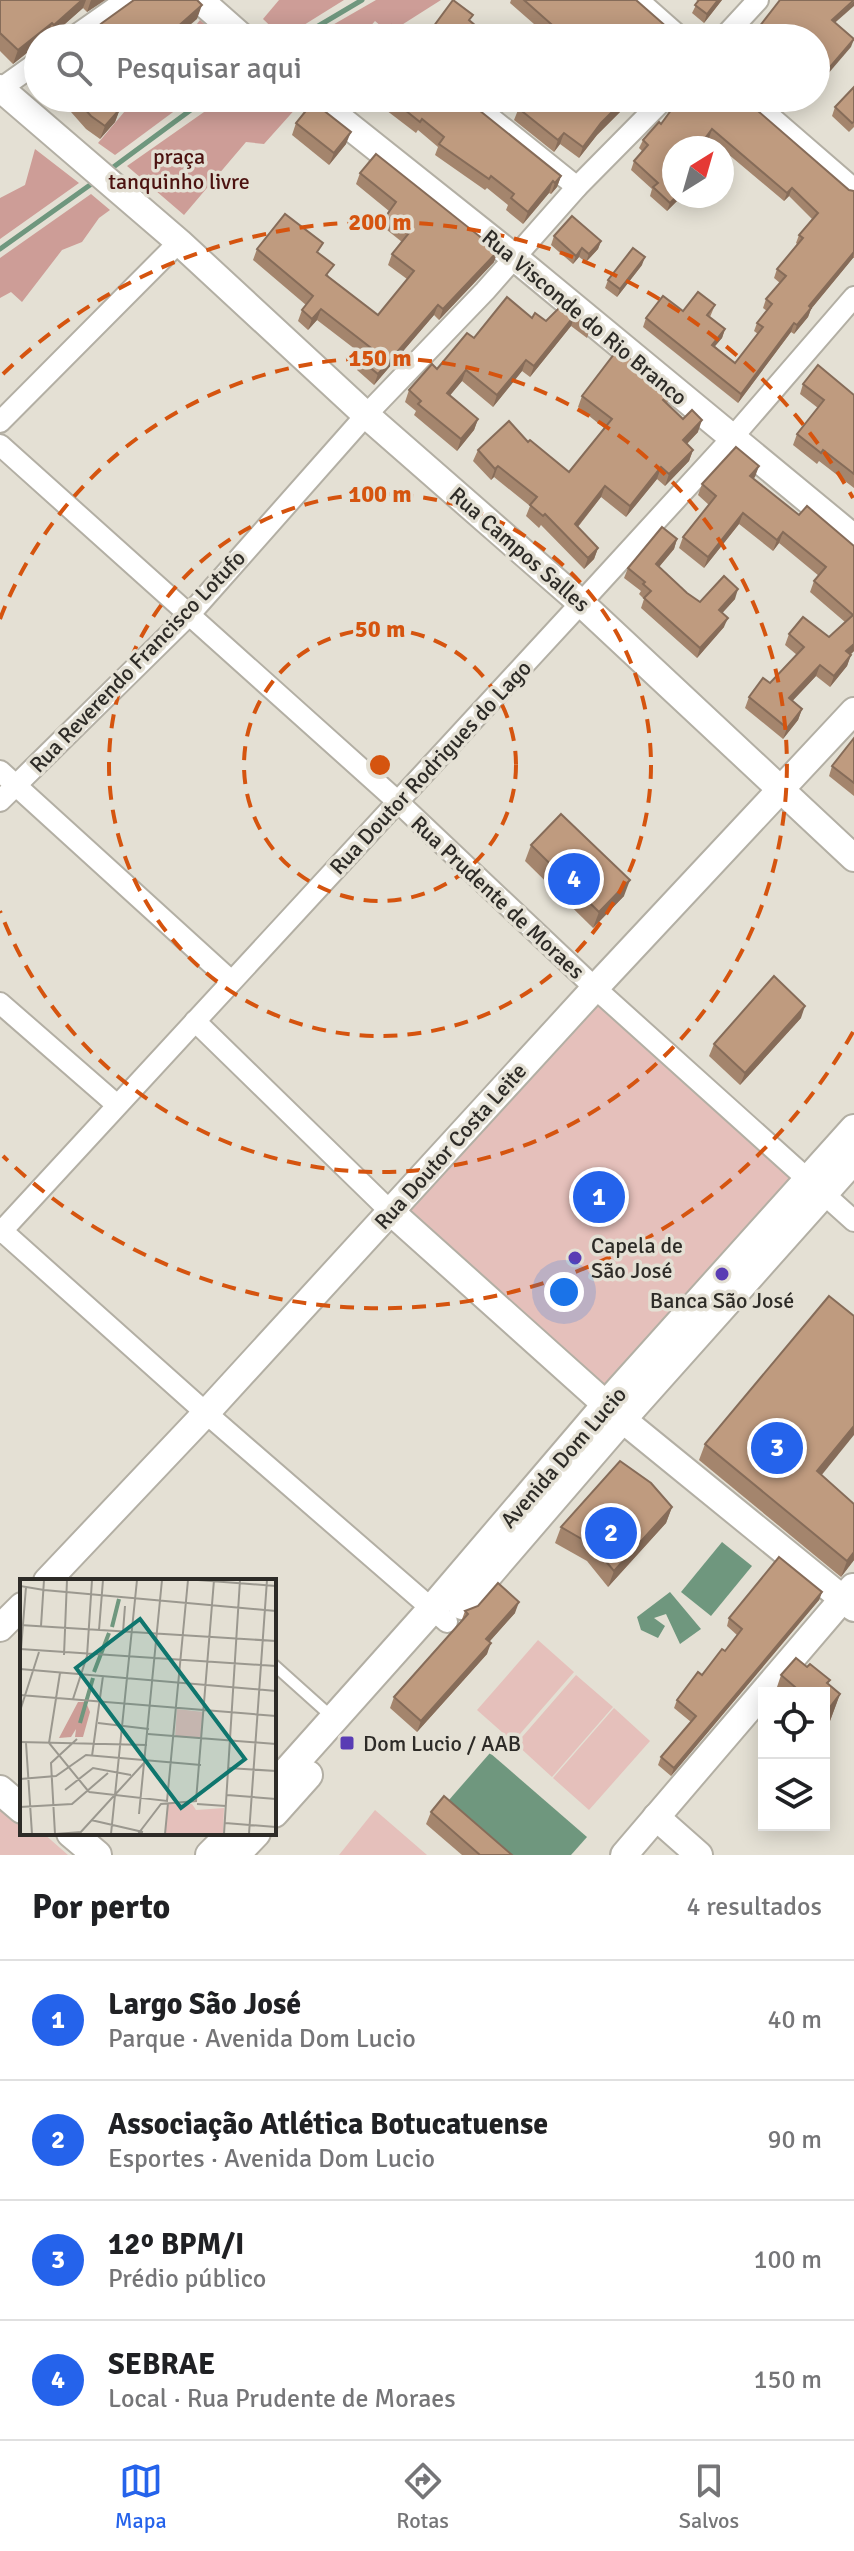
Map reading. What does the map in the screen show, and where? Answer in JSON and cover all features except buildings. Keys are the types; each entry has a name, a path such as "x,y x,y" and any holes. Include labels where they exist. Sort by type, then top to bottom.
{"main road":[{"name":"Avenida Dom Lucio","path":"276,1811 615,1411 816,1186 854,1129"},
{"name":"Avenida Dom Lucio","path":"816,1186 854,1159"},
{"name":"Avenida Dom Lucio","path":"276,1784 333,1719 440,1615"},
{"path":"0,1773 20,1790"},
{"path":"0,1790 20,1807"},
{"path":"52,1835 76,1855"},
{"path":"73,1835 97,1855"},
{"path":"210,1855 230,1835"},
{"path":"235,1855 254,1835"}],"street":[{"path":"92,24 126,0"},
{"path":"200,0 227,24"},
{"path":"638,0 665,24"},
{"path":"736,24 758,0"},
{"path":"0,89 24,72"},
{"name":"Rua Campos Salles","path":"0,89 24,109"},
{"name":"Rua Campos Salles","path":"27,112 179,242 366,415 581,603 854,858"},
{"name":"Rua Visconde do Rio Branco","path":"332,112 515,258 854,538"},
{"path":"483,112 577,187"},
{"name":"Rua Reverendo Francisco Lotufo","path":"0,801 190,614 366,415 515,258 577,187 651,112"},
{"path":"765,112 854,189"},
{"path":"0,422 179,242"},
{"name":"Rua Doutor Rodrigues do Lago","path":"1,1231 732,438 854,297"},
{"name":"Rua Prudente de Moraes","path":"0,445 397,801 595,988 854,1221"},
{"name":"Rua Doutor Costa Leite","path":"49,1579 854,711"},
{"path":"0,771 231,981"},
{"path":"0,1003 117,1105"},
{"path":"195,1021 390,1211 615,1411 850,1598 624,1855"},
{"path":"1,1231 440,1615"},
{"path":"0,1628 20,1608"},
{"path":"656,1817 699,1855"}],"lane":[{"path":"276,1667 333,1719"}],"shaded area":[{"path":"592,994 797,1182 608,1394 402,1213"},
{"path":"722,1542 752,1566 711,1616 681,1592"},
{"path":"670,1592 701,1629 680,1644 666,1614 654,1618 665,1626 658,1638 641,1630 637,1617"},
{"path":"538,1640 574,1672 513,1742 477,1710"},
{"path":"576,1675 613,1707 552,1777 516,1744"},
{"path":"614,1708 650,1741 589,1810 553,1778"},
{"path":"490,1753 587,1837 571,1855 496,1855 442,1808"},
{"path":"0,1795 20,1812 20,1835 45,1835 68,1855 0,1855"},
{"path":"375,1810 427,1855 339,1855"}],"green space":[{"path":"279,0 344,0 305,24 268,24 263,19"},
{"path":"376,0 441,0 403,24 378,24 375,21 372,24 334,24"},
{"path":"124,112 173,112 115,155 98,143"},
{"name":"praça tanquinho livre","path":"204,112 293,112 264,144 246,142 184,215 127,166"},
{"path":"35,149 79,183 0,239 0,198 25,185"},
{"path":"91,194 110,210 99,218 82,242 62,250 22,302 11,292 0,298 0,258"}],"waterway":[{"path":"322,24 362,0"},
{"path":"108,171 188,112"},
{"path":"0,249 97,180"}],"place":[{"name":"SEBRAE","path":"574,879"},
{"name":"Largo São José","path":"599,1197"},
{"name":"Capela de São José","path":"575,1258"},
{"name":"Banca São José","path":"722,1274"},
{"name":"12º BPM/I","path":"777,1448"},
{"name":"Associação Atlética Botucatuense","path":"611,1533"},
{"name":"Dom Lucio / AAB","path":"347,1743"}]}
